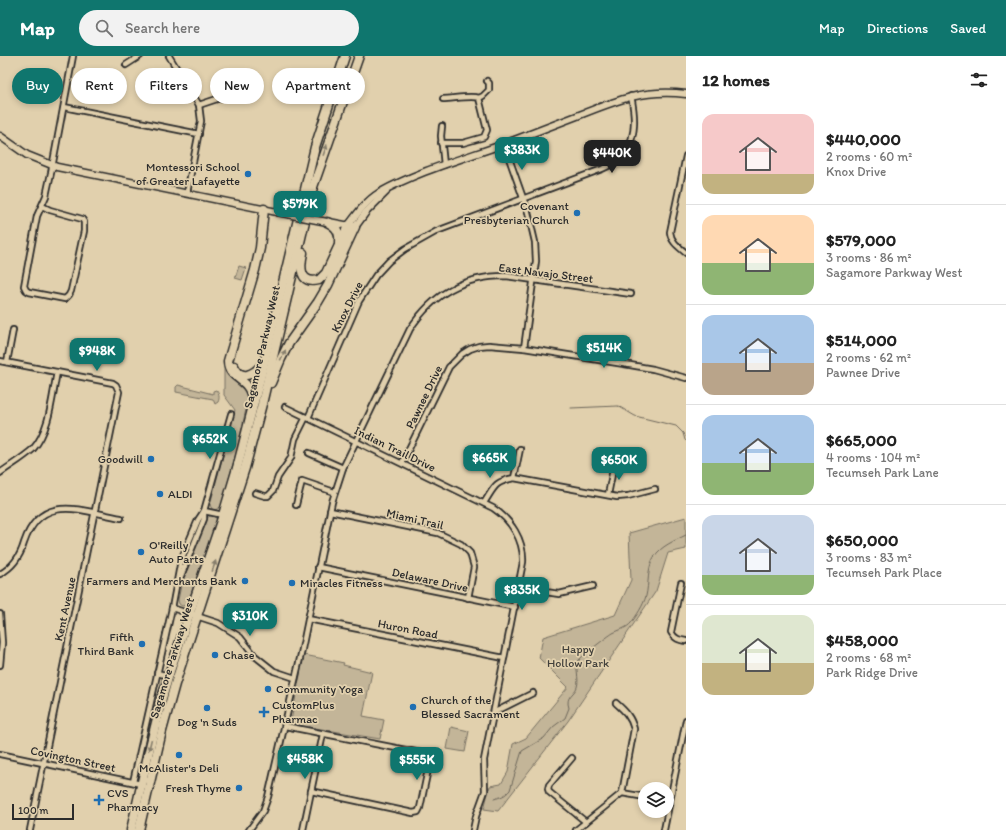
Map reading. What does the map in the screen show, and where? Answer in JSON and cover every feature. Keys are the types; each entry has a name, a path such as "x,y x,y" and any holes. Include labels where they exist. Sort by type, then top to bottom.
{"highway":[{"name":"Sagamore Parkway West","path":"131,830 137,783 169,676 193,615 245,468 258,403 264,363 315,147 345,56"},
{"name":"Sagamore Parkway West","path":"140,830 162,731 193,615 258,403 313,186 359,56"},
{"path":"264,363 254,373 245,375 238,372 233,363 261,261 270,210"},
{"path":"270,210 228,361 230,370 247,385 258,403 289,343 328,285 351,226"},
{"path":"307,212 305,240 300,266 303,275 315,281 323,277 326,273 339,246 351,226"},
{"path":"327,222 333,225 339,234 339,246"}],"main road":[{"path":"0,136 27,155 52,166 351,226 390,188 444,165 631,96 660,93 686,94"}],"street":[{"path":"42,206 56,212 82,219 84,222 84,231 71,291 65,299 29,292 24,288 24,281 38,216 42,206 46,196 64,107 72,56"},
{"path":"126,65 140,56"},
{"path":"169,56 199,105 201,121 187,193"},
{"path":"443,99 459,99 474,96 479,98 489,90 489,83 487,81"},
{"name":"Knox Drive","path":"255,493 268,496 273,491 278,477 291,458 295,439 307,418 359,301 376,275 405,249 437,231 602,169 618,159 633,135 635,118 631,96"},
{"path":"442,143 463,143 486,135 487,130 479,98"},
{"path":"199,105 210,101"},
{"path":"64,107 199,134"},
{"path":"442,126 444,165"},
{"path":"504,144 528,212 535,242 536,261 524,348"},
{"path":"686,156 670,236 674,243 686,253"},
{"name":"East Navajo Street","path":"249,830 263,811 268,797 285,726 334,492 342,468 410,329 425,308 445,292 461,283 483,277 506,276 630,294"},
{"path":"7,362 13,330"},
{"name":"Pawnee Drive","path":"402,463 449,367 455,360 470,349 479,346 488,345 524,348 642,366 686,378"},
{"path":"0,361 57,372 46,428 42,436 28,453 0,473"},
{"name":"Kent Avenue","path":"30,830 119,392 116,385 113,383 57,372"},
{"name":"Indian Trail Drive","path":"285,407 484,503 502,514 512,526 520,540 523,562 519,588 484,760 485,791 476,816 473,830"},
{"path":"137,783 157,673 178,580 202,526 204,510 231,414"},
{"path":"514,478 520,449"},
{"path":"309,453 342,468"},
{"path":"608,495 614,464"},
{"path":"484,503 496,485 500,482 514,478 617,497 628,496 655,489"},
{"path":"296,505 302,481 334,492"},
{"path":"0,574 5,572 16,561 21,553 31,526 50,511 61,508 76,509 121,518"},
{"path":"204,510 223,514"},
{"name":"Miami Trail","path":"330,511 438,533 461,544 470,554 474,567 468,598"},
{"name":"Delaware Drive","path":"318,567 514,607"},
{"path":"681,583 672,632 673,636 677,639 686,641"},
{"path":"519,588 559,594 593,586"},
{"path":"172,608 218,623 240,637 255,656 274,671 295,678"},
{"path":"0,614 2,644 0,665"},
{"name":"Huron Road","path":"308,619 504,658"},
{"path":"157,673 169,676"},
{"path":"494,713 533,693"},
{"path":"576,830 622,793 634,729 627,713 616,703"},
{"path":"672,782 686,720"},
{"path":"285,726 431,755 418,812 413,813 311,791"},
{"path":"303,830 323,734"},
{"name":"Covington Street","path":"0,754 137,783"},
{"path":"572,758 549,785 548,789 549,792 586,822"},
{"path":"622,793 638,796"},
{"path":"664,830 666,818"}],"green space":[{"path":"239,266 246,268 242,280 235,278"},
{"path":"225,364 226,371 230,378 244,389 248,400 237,450 221,507 215,510 212,509 210,505 235,410 224,395"},
{"path":"178,385 213,394 213,391 216,390 219,396 218,402 215,404 213,399 176,392 176,387"},
{"path":"211,515 216,518 217,521 188,603 182,606 179,604 178,600 184,572 206,519"},
{"name":"Happy Hollow Park","path":"686,517 686,549 668,553 656,591 568,721 498,811 484,809 490,786 501,784 508,772 513,744 526,738 568,687 539,658 543,637 615,615 631,580 629,533"},
{"path":"304,655 344,663 343,665 372,672 363,716 384,720 380,739 292,724 291,721"},
{"path":"451,727 469,731 465,752 447,749"}],"waterway":[{"path":"571,408 618,406 635,416 676,426 683,433 686,441"},
{"path":"494,799 503,796 510,790 522,751 544,738 553,727 565,718 569,708 569,698 576,690 578,684 577,666 579,660 610,635 625,628 631,623 645,600 650,566 654,557 664,547 686,535"}],"place":[{"name":"Montessori School of Greater Lafayette","path":"248,174"},
{"name":"Covenant Presbyterian Church","path":"577,213"},
{"name":"Goodwill","path":"151,459"},
{"name":"ALDI","path":"160,494"},
{"name":"O'Reilly Auto Parts","path":"141,552"},
{"name":"Farmers and Merchants Bank","path":"245,581"},
{"name":"Miracles Fitness","path":"292,583"},
{"name":"Fifth Third Bank","path":"142,644"},
{"name":"Chase","path":"215,655"},
{"name":"Community Yoga","path":"268,689"},
{"name":"Church of the Blessed Sacrament","path":"413,707"},
{"name":"Dog 'n Suds","path":"207,708"},
{"name":"CustomPlus Pharmac","path":"264,712"},
{"name":"McAlister's Deli","path":"179,755"},
{"name":"Fresh Thyme","path":"239,788"},
{"name":"CVS Pharmacy","path":"99,800"}]}
